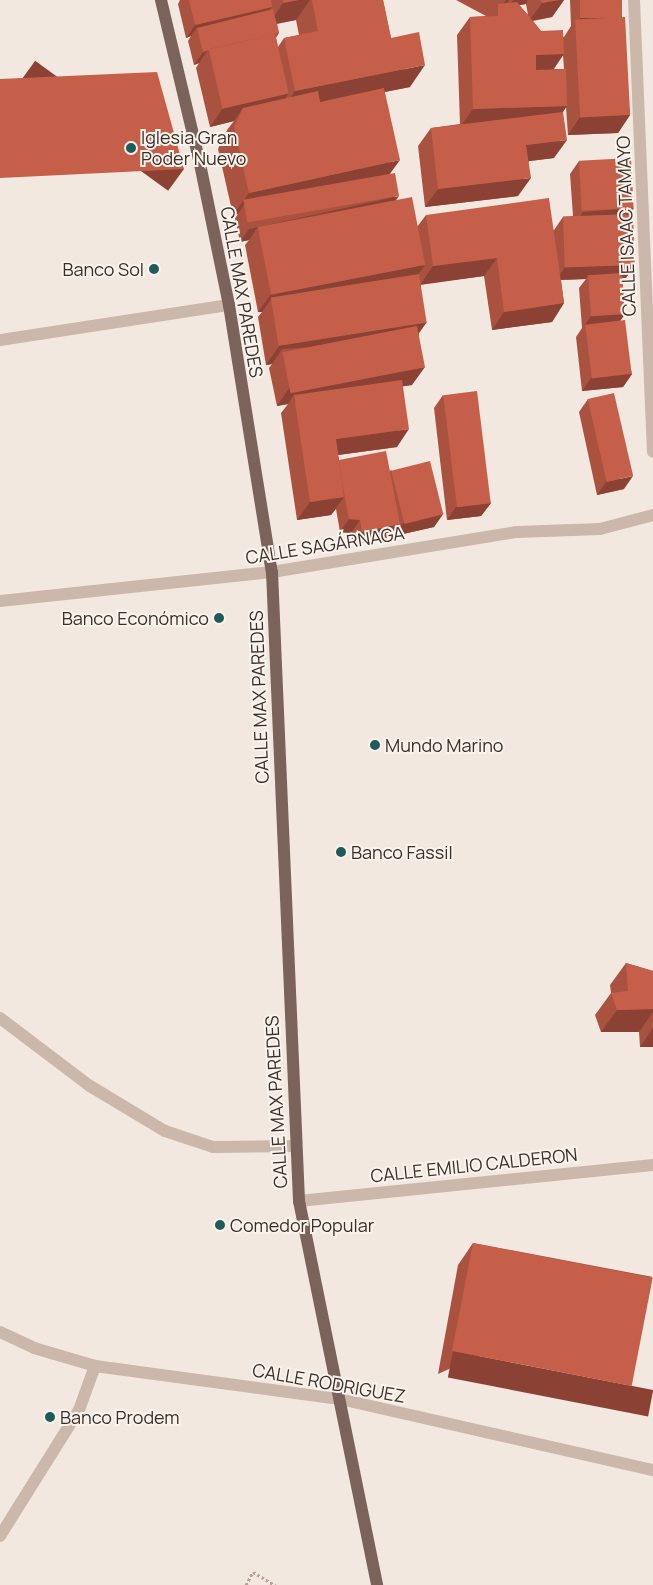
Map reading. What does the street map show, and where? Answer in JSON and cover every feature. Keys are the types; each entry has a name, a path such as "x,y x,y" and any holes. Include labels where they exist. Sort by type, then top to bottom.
{"main road":[{"name":"CALLE MAX PAREDES","path":"161,0 200,164 229,305 272,572 299,1201 378,1585"}],"street":[{"name":"CALLE ISAAC TAMAYO","path":"634,0 653,452"},
{"path":"0,340 229,305"},
{"name":"CALLE SAGÁRNAGA","path":"0,601 272,572 517,532 600,529 653,515"},
{"path":"0,1018 90,1086 165,1131 212,1147 296,1146"},
{"name":"CALLE EMILIO CALDERON","path":"299,1201 653,1165"},
{"name":"CALLE RODRIGUEZ","path":"0,1332 34,1348 95,1366 340,1399 653,1470"},
{"path":"0,1536 79,1410 95,1366"}],"path":[{"path":"246,1585 253,1572 275,1585"}],"building":[{"path":"189,0 271,0 272,7 195,25"},
{"path":"283,0 299,0 283,3"},
{"path":"312,0 383,0 391,38 419,32 425,65 295,91 284,38 318,31"},
{"path":"541,0 559,0 542,3"},
{"path":"580,0 622,0 622,18 580,18"},
{"path":"517,2 541,31 563,30 564,54 536,55 536,70 566,69 567,106 473,109 470,17 498,16 498,4"},
{"path":"273,9 279,33 203,52 197,28"},
{"path":"625,17 630,115 580,117 575,20"},
{"path":"275,34 289,93 222,109 209,49"},
{"path":"157,72 184,169 0,178 0,79"},
{"path":"384,88 400,160 249,193 234,127 243,108 318,91 320,102"},
{"path":"563,112 567,140 526,145 531,178 438,189 431,128"},
{"path":"631,158 634,208 582,211 579,161"},
{"path":"395,173 399,196 247,222 243,200"},
{"path":"412,197 425,265 271,295 258,227"},
{"path":"549,198 564,303 504,312 497,258 433,266 426,215"},
{"path":"633,214 635,265 565,267 563,216"},
{"path":"622,273 625,314 591,316 588,275"},
{"path":"419,274 427,322 279,346 271,297"},
{"path":"625,320 632,374 592,378 585,325"},
{"path":"417,326 425,367 291,393 283,352"},
{"path":"402,380 409,429 336,439 344,497 310,502 294,395"},
{"path":"477,391 491,503 457,507 443,395"},
{"path":"614,393 633,476 607,482 588,399"},
{"path":"386,451 400,524 362,532 360,520 349,519 339,460"},
{"path":"430,461 443,514 404,524 391,471"},
{"path":"626,963 653,971 653,1009 617,1010 611,993 628,991"},
{"path":"473,1243 653,1278 632,1386 452,1351"}],"place":[{"name":"Iglesia Gran Poder Nuevo","path":"131,148"},
{"name":"Banco Sol","path":"154,269"},
{"name":"Banco Económico","path":"219,618"},
{"name":"Mundo Marino","path":"375,745"},
{"name":"Banco Fassil","path":"341,852"},
{"name":"Comedor Popular","path":"220,1225"},
{"name":"Banco Prodem","path":"50,1417"}]}
